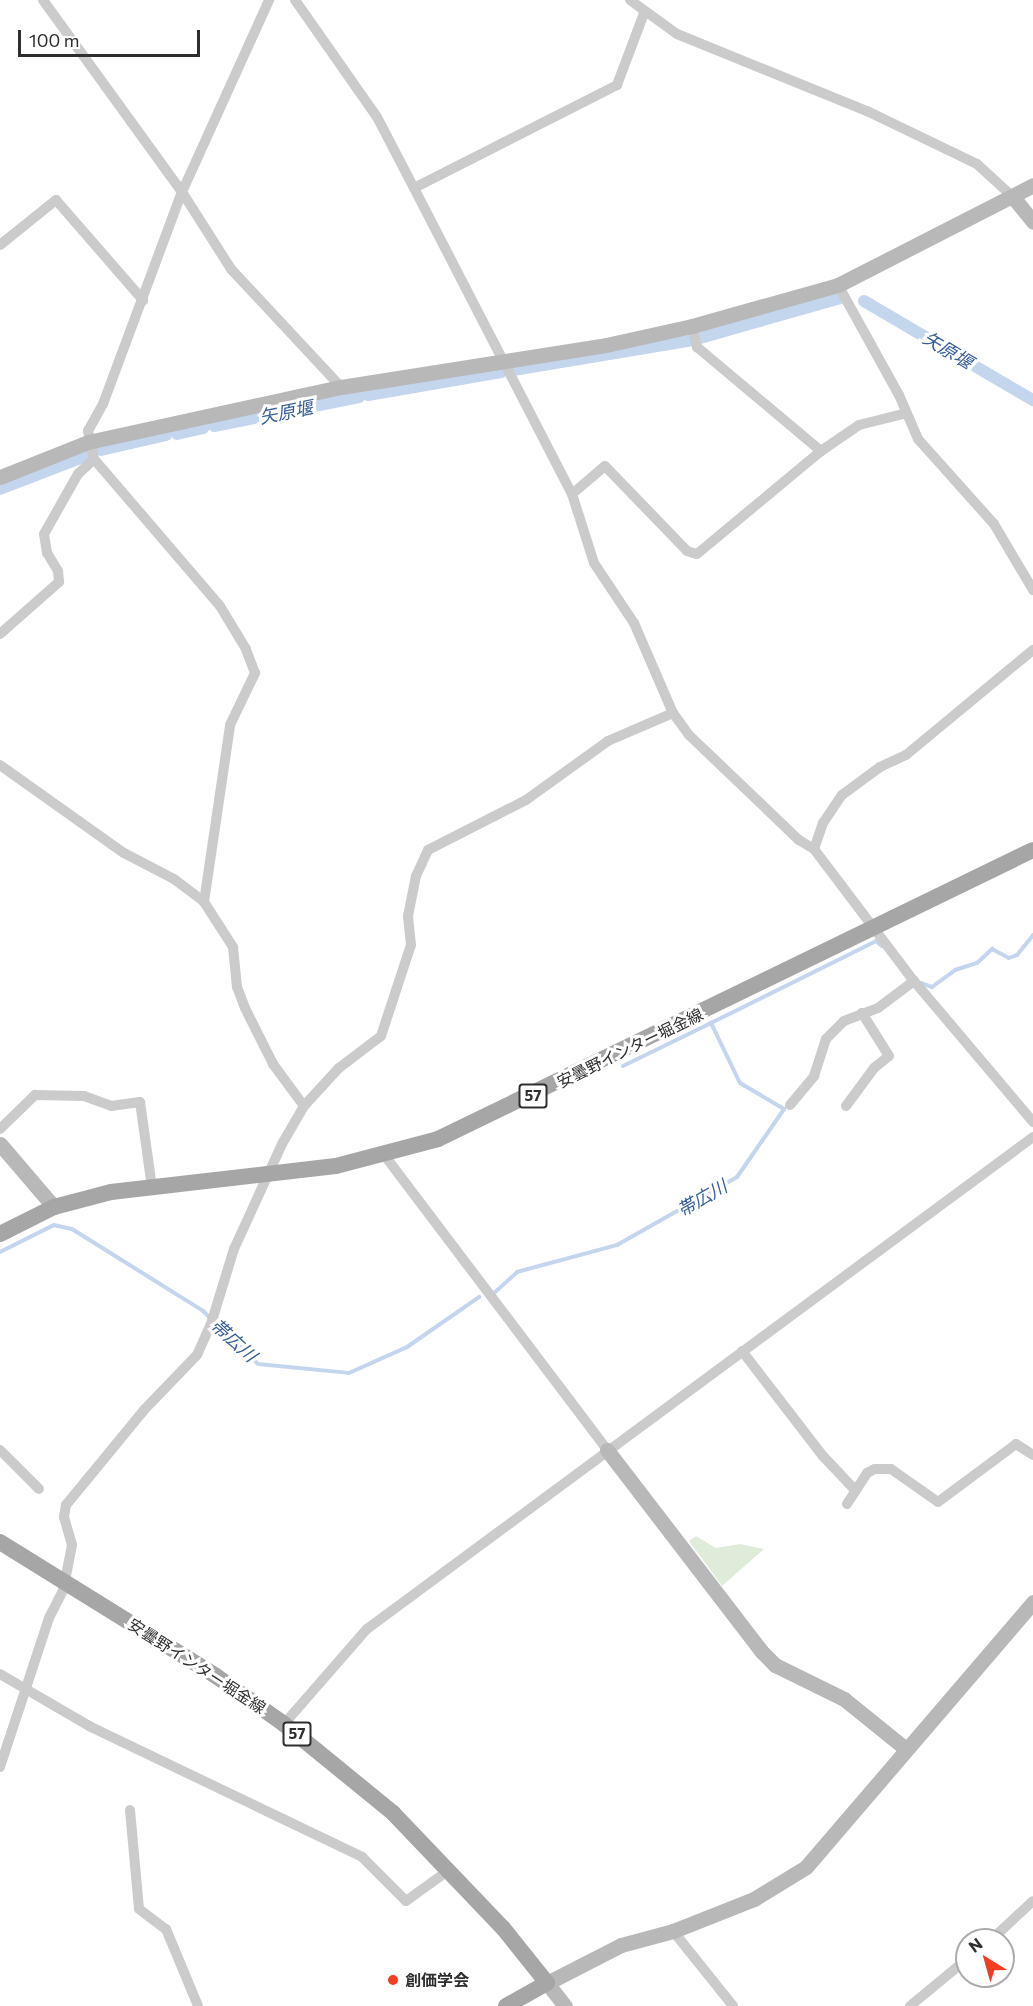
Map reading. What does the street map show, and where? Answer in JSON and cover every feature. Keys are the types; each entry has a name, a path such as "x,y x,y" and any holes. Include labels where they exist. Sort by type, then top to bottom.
{"main road":[{"name":"安曇野インター堀金線","path":"0,1234 54,1207 111,1192 270,1175 385,1156 471,1126 1033,850"},
{"name":"安曇野インター堀金線","path":"0,1542 216,1676 285,1724 393,1813 450,1870 547,1983"},
{"path":"506,2006 547,1983"}],"street":[{"path":"43,0 182,192 231,269 341,387"},
{"path":"204,902 230,725 255,673 246,649 220,606 94,459 88,442 88,431 103,404 182,192 269,0"},
{"path":"295,0 377,117 572,494 594,563 634,623 673,713 690,735 799,840 814,849 914,981 1033,1122"},
{"path":"633,1 644,13 677,34 867,111 977,164 1013,196 1033,222"},
{"path":"414,188 616,85 644,13"},
{"path":"0,477 88,442 341,387 503,359 606,345 692,326 838,285 1033,186"},
{"path":"0,245 56,200 143,300"},
{"path":"838,285 907,413 918,439 994,525 1033,590"},
{"path":"692,326 697,347 821,451"},
{"path":"572,494 605,466 687,551 697,554 821,451 859,425 907,413"},
{"path":"0,634 59,582 58,571 46,553 44,534 78,474 94,459"},
{"path":"814,849 823,824 842,795 880,767 906,754 1033,650"},
{"path":"0,1767 65,1582 72,1545 64,1517 66,1505 144,1410 197,1355 211,1324 234,1249 304,1106 339,1068 381,1036 411,945 408,916 416,876 428,850 526,800 608,741 673,713"},
{"path":"0,765 124,854 174,879 204,902 233,947 237,987 254,1027 273,1064 304,1106"},
{"path":"790,1105 814,1076 826,1039 844,1022 878,1008 914,981"},
{"path":"846,1106 874,1068 889,1056 862,1013"},
{"path":"0,1129 35,1095 84,1096 111,1106 140,1102 152,1187"},
{"path":"285,1724 367,1629 606,1450 1033,1137"},
{"path":"0,1144 54,1207"},
{"path":"385,1156 760,1651 776,1665 844,1699 906,1749"},
{"path":"742,1351 823,1456 855,1490"},
{"path":"847,1504 867,1473 891,1469 938,1502 1016,1444 1033,1455"},
{"path":"0,1450 39,1489"},
{"path":"565,2006 547,1983 621,1945 673,1931 754,1899 806,1867 1033,1602"},
{"path":"0,1674 91,1727 362,1857 406,1901 450,1870"},
{"path":"130,1810 139,1909 166,1929 198,2006"},
{"path":"1004,1928 1033,1902"},
{"path":"673,1931 733,2006"},
{"path":"910,2006 955,1969"}],"green space":[{"path":"696,1536 716,1548 740,1544 764,1549 722,1586 689,1541"}],"waterway":[{"name":"矢原堰","path":"700,338 840,298"},
{"name":"矢原堰","path":"864,301 1033,400"},
{"name":"矢原堰","path":"513,370 689,341"},
{"name":"矢原堰","path":"368,395 501,372"},
{"name":"矢原堰","path":"214,426 359,397"},
{"name":"矢原堰","path":"177,434 203,428"},
{"name":"矢原堰","path":"101,450 166,435"},
{"name":"矢原堰","path":"0,489 88,455"},
{"path":"921,983 932,987 955,970 977,963 992,949 1009,958 1017,955 1033,935"},
{"name":"帯広川","path":"494,1293 517,1272 617,1245 737,1177 784,1109 740,1083 711,1023 876,941 882,946"},
{"path":"623,1066 711,1023"},
{"name":"帯広川","path":"0,1252 54,1225 72,1229 203,1311 258,1364 349,1373 407,1347 479,1297"}],"place":[{"name":"創価学会","path":"393,1980"}]}
